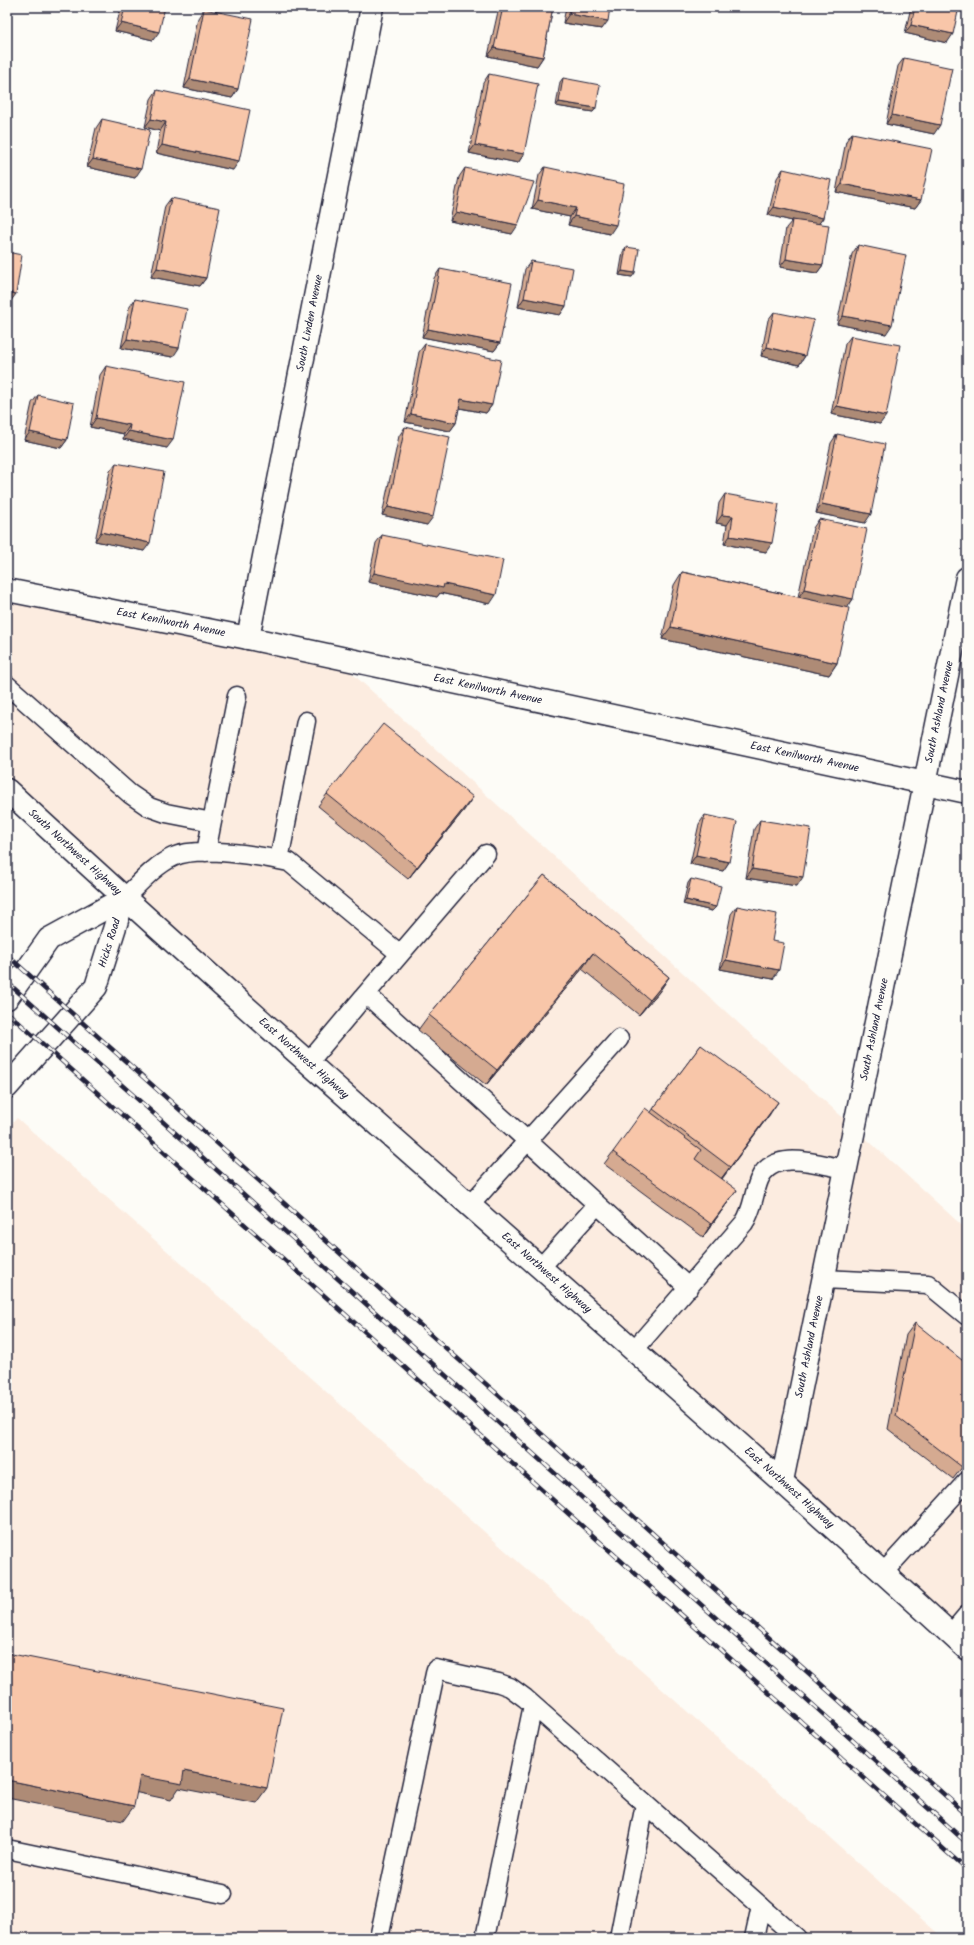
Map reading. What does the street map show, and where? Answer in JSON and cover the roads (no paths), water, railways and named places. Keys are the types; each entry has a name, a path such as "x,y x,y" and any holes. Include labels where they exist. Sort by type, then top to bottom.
{"street":[{"name":"South Linden Avenue","path":"248,638 372,7"},
{"name":"South Ashland Avenue","path":"782,1481 967,578"},
{"name":"East Kenilworth Avenue","path":"7,590 248,638 967,792"},
{"name":"South Northwest Highway","path":"7,790 124,898"},
{"name":"Hicks Road","path":"7,998 49,939 124,898"},
{"name":"Hicks Road","path":"7,1087 96,987 124,898"},
{"name":"East Northwest Highway","path":"124,898 782,1481 967,1649"}],"lane":[{"path":"7,685 130,794 149,807 166,813 212,822"},
{"path":"206,852 237,696"},
{"path":"279,860 306,721"},
{"path":"124,898 154,870 171,858 184,852 206,852 266,857 288,862 400,954"},
{"path":"309,1062 486,854"},
{"path":"366,994 689,1288"},
{"path":"470,1205 619,1039"},
{"path":"634,1350 689,1288 749,1216 760,1179 766,1169 778,1162 791,1160 846,1169"},
{"path":"541,1267 597,1205"},
{"path":"823,1279 928,1284 967,1316"},
{"path":"883,1573 967,1481"},
{"path":"951,1634 967,1615"},
{"path":"379,1938 436,1669 510,1687 533,1704 797,1938"},
{"path":"485,1938 533,1704"},
{"path":"619,1938 645,1804"},
{"path":"7,1850 223,1894"},
{"path":"754,1938 761,1906"}],"railway":[{"path":"7,955 967,1815"},
{"path":"7,982 967,1843"},
{"path":"7,1012 967,1870"}]}
